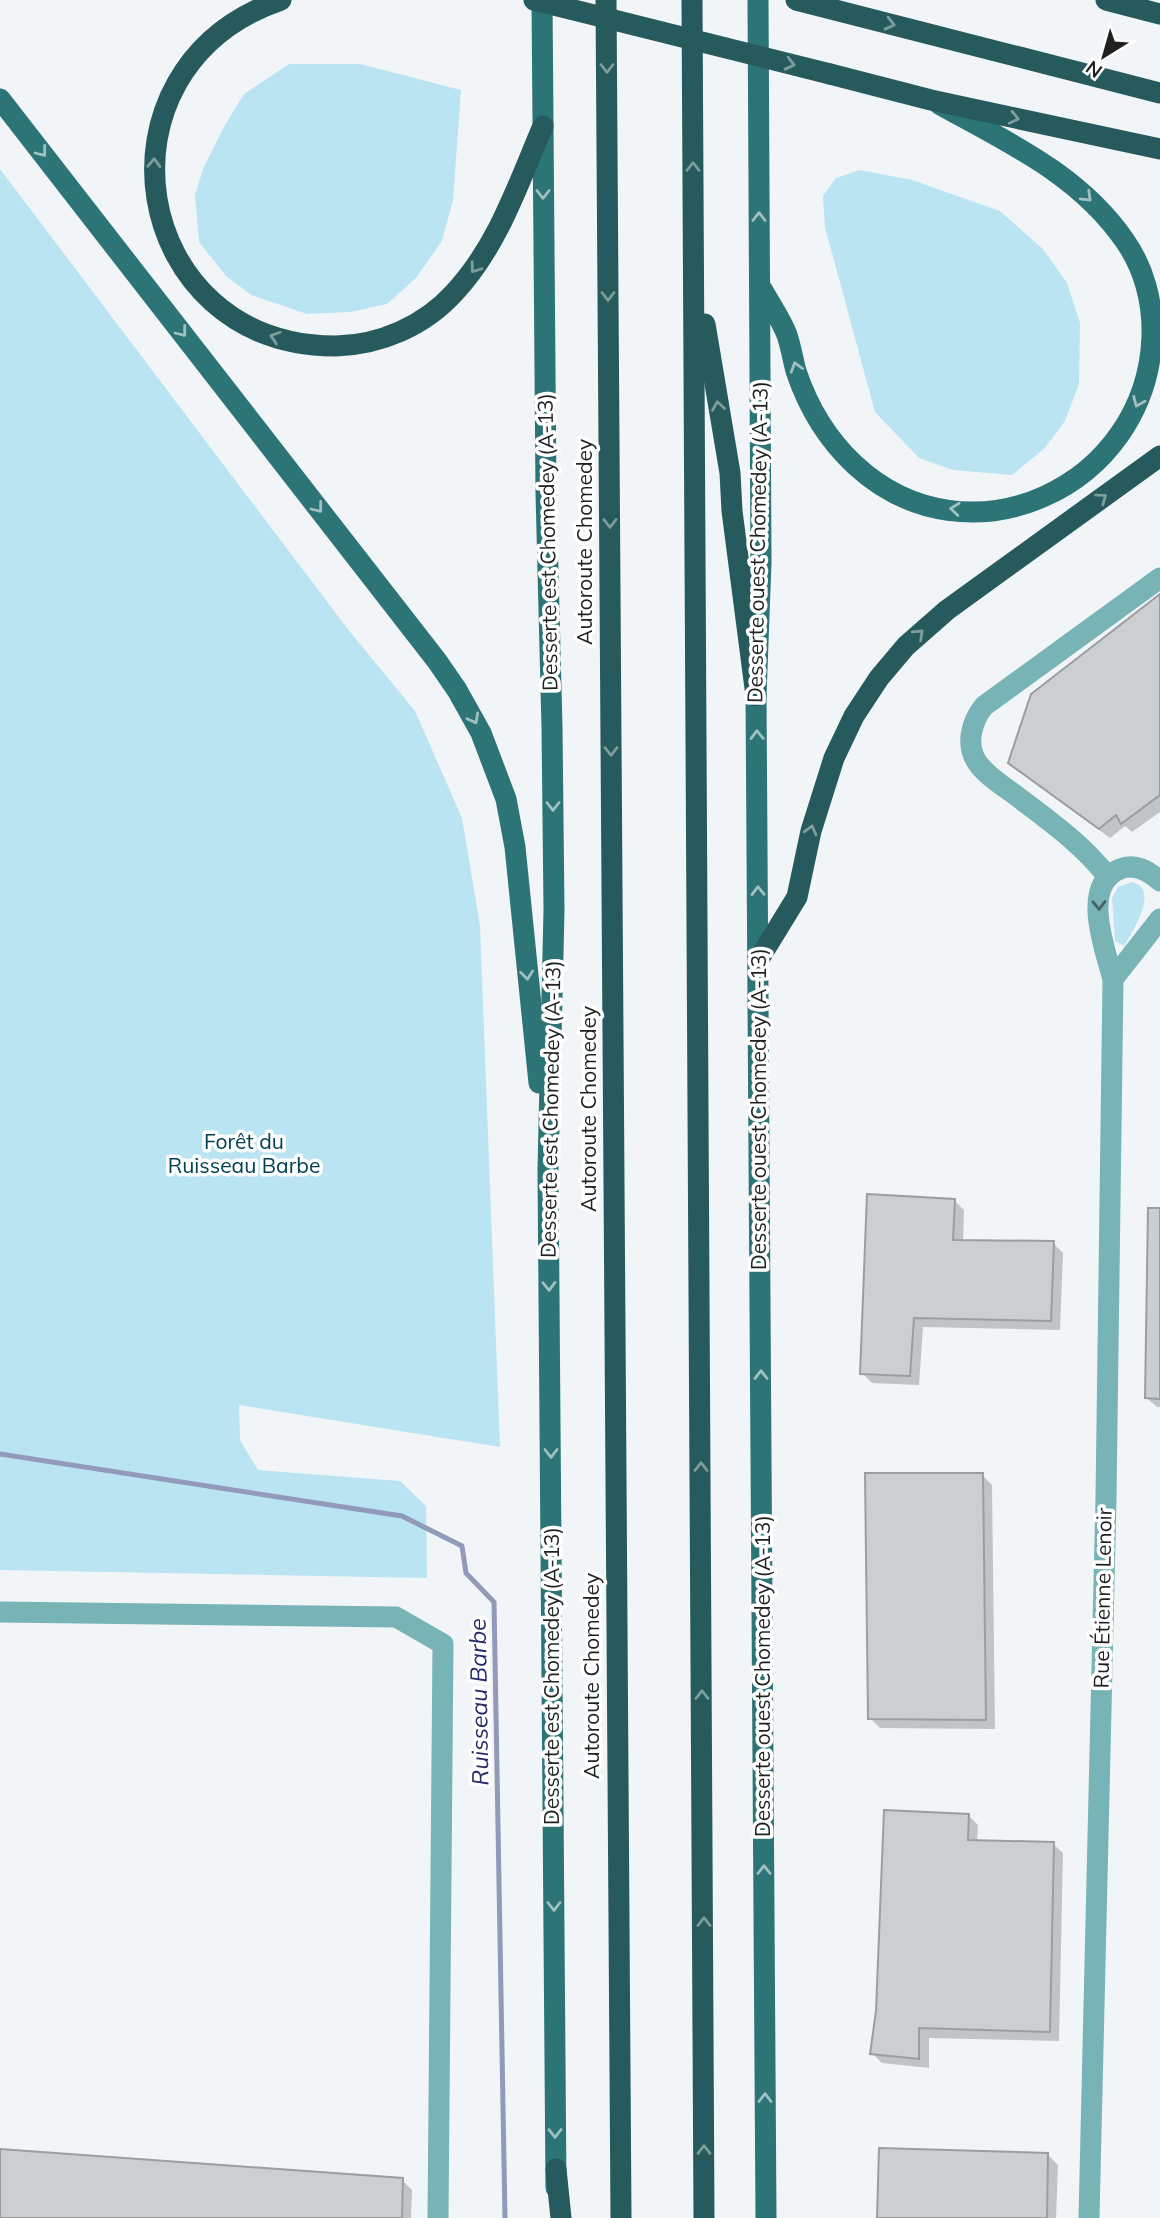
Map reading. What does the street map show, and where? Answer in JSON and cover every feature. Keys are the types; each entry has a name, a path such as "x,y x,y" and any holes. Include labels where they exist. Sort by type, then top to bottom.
{"highway":[{"path":"281,0 229,25 192,59 165,108 154,158 155,195 159,214 183,267 201,290 225,311 260,332 302,344 359,344 399,332 436,310 468,277 489,248 543,126"},
{"path":"534,0 931,100 1160,149"},
{"name":"Autoroute Chomedey","path":"606,0 621,2218"},
{"path":"692,0 704,2218"},
{"path":"796,0 1160,93"},
{"path":"1105,0 1160,14"},
{"path":"694,260 730,473 732,511 756,696"},
{"path":"759,959 797,897 811,831 834,758 854,716 886,669 919,634 947,610 1160,456"},
{"path":"556,2169 561,2218"}],"main road":[{"name":"Desserte est Chomedey (A-13)","path":"542,0 546,493 554,897 548,1169 555,2218"},
{"name":"Desserte ouest Chomedey (A-13)","path":"758,0 761,562 756,696 766,2218"},
{"path":"0,99 437,661 481,733 500,779 515,847 548,1169"},
{"path":"760,285 787,335 801,383 822,427 856,466 887,488 939,508 973,511 1007,509 1042,499 1059,490 1089,470 1102,456 1121,433 1137,406 1149,366 1151,309 1135,257 1102,212 1076,186 1033,156 931,100"}],"street":[{"path":"1160,578 984,706 973,726 971,738 976,761 999,783 1077,841 1108,877 1126,867 1146,870 1160,881"},
{"name":"Rue Étienne Lenoir","path":"1089,2218 1106,1498 1114,979 1097,907 1100,888 1108,877"},
{"path":"1114,979 1160,919"},
{"path":"0,1612 396,1616 443,1644 438,2218"}],"green space":[{"path":"289,64 360,64 461,90 453,200 442,241 416,278 387,304 351,312 307,314 251,295 226,276 199,242 195,195 203,169 225,125 244,94"},
{"name":"Forêt du Ruisseau Barbe","path":"0,169 347,628 415,711 462,818 480,926 500,1447 239,1405 240,1440 258,1470 400,1481 426,1506 427,1578 0,1570"},
{"path":"860,170 912,180 1000,211 1043,249 1067,283 1080,323 1079,384 1065,421 1045,448 1012,475 953,470 919,458 875,412 825,227 823,196 836,178"},
{"path":"1132,882 1140,886 1144,901 1138,920 1124,946 1115,941 1112,898 1118,887"}],"building":[{"path":"1160,594 1160,795 1121,824 1116,815 1099,829 1008,763 1031,694"},
{"path":"867,1194 955,1199 953,1240 1054,1241 1051,1321 914,1318 910,1376 860,1374"},
{"path":"1148,1208 1160,1208 1160,1399 1145,1398"},
{"path":"865,1473 983,1473 986,1720 868,1719"},
{"path":"884,1810 969,1814 968,1840 1054,1842 1050,2032 919,2028 919,2059 870,2054 876,2011"},
{"path":"879,2148 1048,2153 1047,2218 877,2218"},
{"path":"0,2149 403,2178 402,2218 0,2218"}],"waterway":[{"name":"Ruisseau Barbe","path":"0,1454 402,1516 462,1546 466,1573 494,1602 505,2218"}]}
